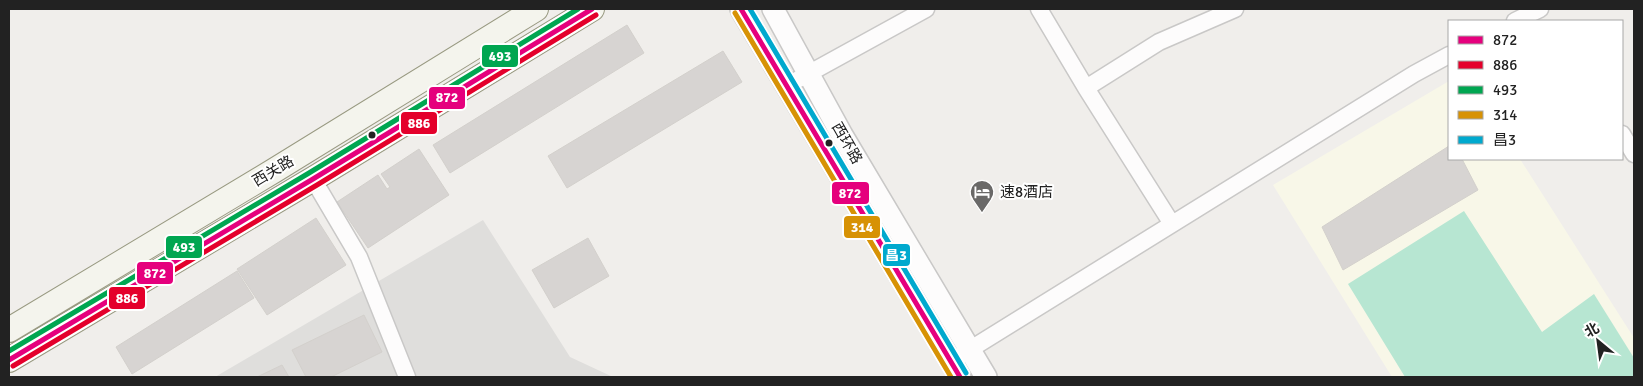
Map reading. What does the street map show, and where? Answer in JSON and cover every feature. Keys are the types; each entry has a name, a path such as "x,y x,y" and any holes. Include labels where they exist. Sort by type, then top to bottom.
{"main road":[{"name":"西关路","path":"9,330 275,170 536,9"},
{"name":"西关路","path":"9,360 313,179 592,9"}],"street":[{"name":"西环路","path":"742,9 955,369"},
{"name":"西环路","path":"773,9 842,135 986,377"},
{"path":"786,86 926,9"},
{"path":"1039,9 1086,88 1172,224"},
{"path":"1086,88 1159,42 1235,9"},
{"path":"1518,20 1540,9 1548,20"},
{"path":"955,369 970,350 1414,74 1448,57"},
{"path":"1623,136 1634,154"},
{"path":"313,179 359,257 408,377"}],"shaded area":[{"path":"1448,82 1448,160 1521,160 1634,338 1634,377 1392,377 1273,185"},
{"path":"483,220 570,357 613,377 215,377"}],"green space":[{"path":"1464,211 1542,332 1594,294 1634,358 1634,377 1405,377 1348,284"}],"building":[{"path":"627,25 644,53 450,173 433,145"},
{"path":"723,51 742,82 567,188 548,156"},
{"path":"1448,147 1448,160 1463,160 1478,190 1343,270 1322,227"},
{"path":"419,149 449,195 368,248 337,202 378,175 387,189 390,187 381,174"},
{"path":"316,218 346,265 267,315 237,269"},
{"path":"588,238 609,276 554,308 532,270"},
{"path":"237,271 254,298 132,374 116,347"},
{"path":"364,315 382,352 331,377 306,377 292,350"},
{"path":"282,365 289,377 257,377"}],"transit line":[{"name":"493","path":"9,351 309,173 578,9"},
{"name":"872","path":"9,360 313,179 592,9"},
{"name":"872","path":"741,9 960,377"},
{"name":"昌3","path":"750,9 966,373"},
{"name":"314","path":"735,13 951,377"},
{"name":"886","path":"13,366 317,185 596,15"}],"place":[{"name":"速8酒店","path":"982,213"}]}
